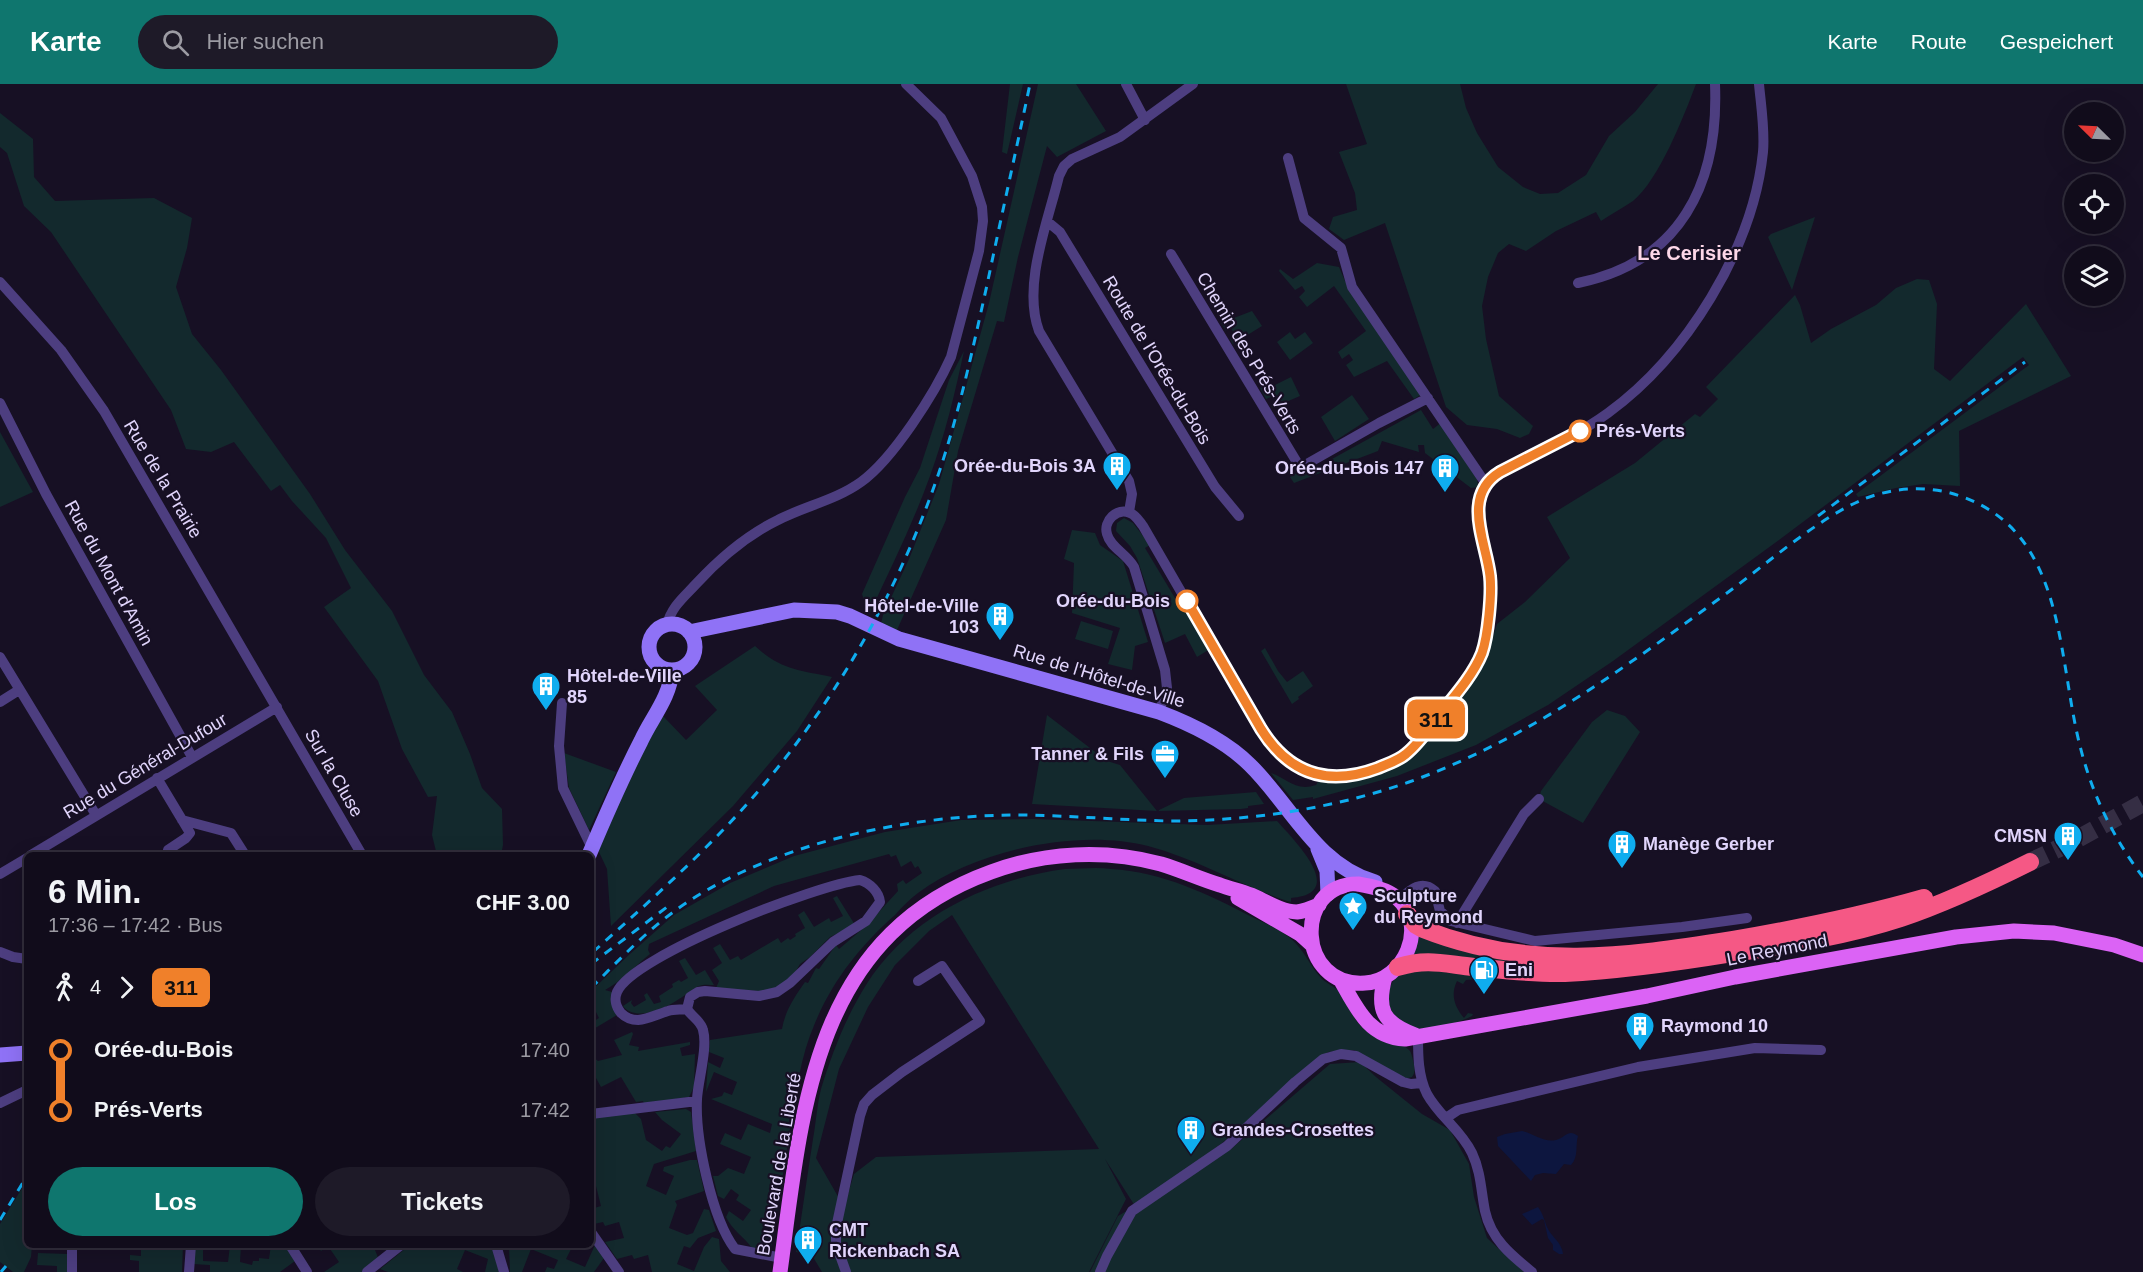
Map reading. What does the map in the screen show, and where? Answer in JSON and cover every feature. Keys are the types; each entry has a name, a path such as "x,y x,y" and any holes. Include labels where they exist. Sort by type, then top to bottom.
{"highway":[{"path":"1392,972 1416,962 1432,961 1514,971 1589,972 1663,964 1802,943 1900,918 1975,889 2031,862 1870,913 1774,933 1619,956 1553,957 1508,952 1434,933 1416,925 1400,903"}],"main road":[{"name":"Rue de l'Hôtel-de-Ville","path":"689,632 794,610 837,612 899,639 1159,712 1184,722 1238,754 1261,777 1316,844 1342,868 1359,877 1383,885 1400,903"},
{"path":"668,625 681,626 689,632 694,643 693,654 682,668 672,670 654,662 649,644 654,632 668,625"},
{"path":"590,851 642,739 667,695 672,670"},
{"name":"Rue de l'Hôtel-de-Ville","path":"1316,844 1327,871 1324,900"},
{"name":"Boulevard de la Liberté","path":"781,1265 805,1111 824,1041 836,1011 858,973 873,953 905,922 943,894 982,875 1021,862 1060,856 1099,855 1130,857 1173,867 1289,911 1297,912 1324,900"},
{"path":"1392,972 1366,983 1351,982 1328,972 1321,964 1311,944 1312,921 1324,900 1338,887 1358,884 1376,888 1400,903 1411,932 1410,946 1405,957 1392,972 1381,999 1385,1016 1395,1026 1418,1036"},
{"name":"Boulevard de la Liberté","path":"1219,885 1300,934 1311,944"},
{"name":"Le Reymond","path":"1340,979 1359,1014 1371,1026 1392,1037 1405,1039 1956,937 2014,931 2054,933 2106,943 2143,955"},
{"path":"0,1055 24,1053"}],"street":[{"path":"668,625 671,612 678,604 715,563 747,537 779,519 822,502 861,482 890,453 932,394 951,357 979,251 982,207 972,176 941,117 906,84"},
{"path":"1126,84 1145,120"},
{"path":"1129,512 1132,490 1129,481 1043,339 1036,324 1033,290 1059,176 1068,162 1079,154 1114,141 1192,84"},
{"path":"1578,283 1618,271 1637,261 1661,243 1678,226 1706,175 1713,134 1715,84"},
{"path":"1159,712 1167,688 1165,670 1134,567 1125,554 1109,539 1106,530 1107,523 1114,514 1120,512 1129,512 1143,526 1269,742 1286,760 1318,775 1343,777 1359,775 1406,755 1455,696 1482,653 1486,634 1490,578 1479,528 1479,496 1486,484 1500,472 1586,428 1630,396 1653,375 1697,318 1739,242 1757,188 1763,151 1759,84"},
{"path":"1288,158 1304,218 1341,248 1352,287 1486,484"},
{"name":"Route de l'Orée-du-Bois","path":"1048,222 1060,232 1215,487 1239,516"},
{"name":"Chemin des Prés-Verts","path":"1171,254 1298,464 1305,465 1428,398"},
{"name":"Rue de la Prairie","path":"0,282 61,350 104,411 277,707"},
{"name":"Rue du Mont d'Amin","path":"0,403 46,494 192,758"},
{"path":"0,657 96,815"},
{"path":"0,702 19,690"},
{"path":"562,703 559,746 563,788 590,851"},
{"name":"Rue du Général-Dufour","path":"37,852 277,707"},
{"name":"Sur la Cluse","path":"277,707 360,852"},
{"path":"158,778 190,832 186,838 168,850 169,852"},
{"path":"1457,923 1524,814 1539,799"},
{"path":"182,820 231,833 243,852"},
{"path":"0,874 24,860"},
{"path":"687,1009 690,998 698,992 712,990 759,996 771,994 783,988 833,942 858,928 871,916 880,902 876,892 866,882 853,881 765,909 674,948 625,981 616,993 616,1006 623,1015 629,1018 637,1020 670,1010 687,1009 699,1021 704,1033 697,1101 702,1155 708,1183 726,1237 735,1250 781,1265"},
{"path":"1400,903 1418,886 1426,885 1435,891 1443,914 1457,923 1535,941 1682,927 1748,918"},
{"path":"0,952 24,959"},
{"path":"846,1272 836,1244 836,1228 864,1104 902,1072 980,1021 942,966 918,981"},
{"path":"1418,1036 1422,1083 1430,1099 1463,1138 1474,1159 1492,1230 1504,1248 1532,1272"},
{"path":"1446,1118 1458,1110 1638,1067 1755,1048 1821,1050"},
{"path":"1100,1272 1132,1211 1227,1146 1323,1059 1341,1054 1356,1056 1403,1082 1422,1083"},
{"path":"0,1103 24,1091"},
{"path":"594,1114 697,1101"},
{"path":"594,1236 619,1272"},
{"path":"72,1248 72,1272"},
{"path":"189,1272 190,1248"},
{"path":"292,1248 307,1272"},
{"path":"368,1272 397,1248"},
{"path":"497,1248 504,1272"}],"green space":[{"path":"1010,84 1023,84 1007,154 1002,152"},
{"path":"1038,84 1076,84 1106,131 1057,157 1047,146 1018,257 1004,322 997,321 958,451 946,520 897,630 881,624 883,615 909,559 939,484 989,303"},
{"path":"1346,84 1460,84 1466,108 1477,133 1498,167 1523,187 1540,194 1558,193 1586,175 1609,136 1635,112 1658,84 1696,84 1678,130 1661,163 1643,191 1633,201 1601,221 1596,212 1556,231 1526,251 1509,244 1498,253 1488,277 1482,306 1486,339 1499,396 1533,426 1529,434 1520,438 1497,429 1467,425 1446,407 1385,223 1344,240 1329,229 1333,217 1357,210 1355,193 1339,152 1367,144"},
{"path":"0,113 33,139 34,177 55,201 154,198 192,218 187,248 176,287 192,334 221,370 310,494 345,550 392,611 424,675 452,712 482,788 502,809 502,852 436,852 432,835 437,796 428,797 402,749 378,681 324,607 351,588 326,538 280,485 271,491 234,442 211,452 186,449 171,410 51,232 24,206 7,153 0,147"},
{"path":"1815,217 1792,290 1768,237"},
{"path":"1317,263 1339,267 1345,281 1422,394 1414,399 1387,361 1354,377 1346,365 1353,360 1349,354 1342,359 1338,352 1366,331 1334,286 1307,307 1299,297 1305,291 1302,286 1295,290 1279,271 1280,269 1293,279"},
{"path":"1917,279 1929,280 1937,304 1934,369 1950,381 2026,304 2071,376 1959,431 1960,486 1923,484 1858,497 1856,494 2029,365 2023,357 1613,661 1548,705 1476,745 1397,776 1313,799 1313,797 1293,800 1271,773 1297,786 1309,787 1316,785 1319,780 1332,782 1357,780 1397,766 1489,648 1497,624 1525,602 1570,558 1547,517 1635,463 1695,414 1700,417 1718,399 1706,387 1795,295 1811,343 1831,329 1876,305 1896,288"},
{"path":"1252,311 1262,326 1233,344 1230,339 1235,336 1231,328 1226,331 1221,323"},
{"path":"1290,332 1295,339 1305,332 1313,343 1290,360 1277,342"},
{"path":"964,351 949,414 930,476 909,529 869,615 862,594 920,468 949,380"},
{"path":"1291,377 1300,396 1272,408 1271,405 1275,402 1273,396 1266,399 1260,388 1265,386 1267,389"},
{"path":"1352,395 1369,419 1335,441 1321,417"},
{"path":"1421,410 1433,429 1442,422 1477,478 1478,487 1471,488 1425,453 1424,445 1418,445 1419,452 1382,441 1378,451 1294,483 1290,477 1300,471 1312,470"},
{"path":"0,432 33,492 0,507"},
{"path":"1124,518 1133,523 1150,545 1145,548 1178,603 1184,600 1210,649 1197,657 1185,634 1165,643 1137,558 1130,546 1116,531 1117,523"},
{"path":"1072,530 1095,533 1100,545 1123,561 1148,642 1135,646 1132,670 1108,664 1120,628 1072,613 1074,563 1064,559"},
{"path":"1081,621 1113,631 1108,649 1075,639"},
{"path":"755,646 782,665 832,677 797,731 733,806 611,926 607,869 599,852 599,845 643,748 663,716 686,740 717,710 695,686"},
{"path":"1265,648 1287,682 1303,671 1313,686 1292,704 1261,651"},
{"path":"1607,710 1625,716 1640,732 1583,823 1539,799 1541,791 1592,722"},
{"path":"1047,715 1107,761 1120,765 1157,811 1032,804"},
{"path":"564,753 616,772 589,830 569,788"},
{"path":"1256,792 1264,804 1241,809 1157,811 1184,798"},
{"path":"1034,819 1207,825 1277,821 1295,840 1312,865 1317,877 1316,887 1308,894 1291,898 1291,902 1166,851 1120,841 1091,840 1060,842 998,854 942,878 918,893 859,951 839,978 822,1007 810,1036 799,1076 771,1250 752,1248 731,1226 726,1217 729,1211 743,1221 751,1210 736,1200 739,1195 731,1189 724,1199 718,1196 713,1176 718,1176 728,1168 744,1174 751,1157 720,1144 725,1133 741,1140 748,1124 770,1133 772,1124 711,1099 722,1096 724,1092 732,1095 737,1082 714,1072 706,1092 708,1062 720,1068 724,1058 709,1052 710,1040 782,1029 791,1004 805,982 808,983 816,968 819,969 836,945 839,949 867,925 898,891 897,884 903,880 906,884 922,873 918,866 915,868 911,861 901,867 896,855 891,857 889,854 774,886 649,944 650,954 623,978 605,990 612,992 617,1015 594,1029 594,1021 599,1018 594,1010 594,988 674,915 730,883 794,856 885,832 961,820"},
{"path":"1088,868 1130,871 1166,879 1219,900 1271,926 1294,941 1322,979 1341,993 1353,1016 1362,1027 1401,1044 1411,1054 1415,1070 1412,1077 1404,1079 1354,1050 1328,1052 1222,1143 1144,1201 1231,1149 1330,1064 1360,1062 1422,1114 1450,1130 1469,1164 1474,1197 1487,1238 1524,1272 1090,1272 1118,1216 1135,1206 1105,1159 1126,1199 1089,1272 822,1272 813,1257 796,1252 821,1089 840,1036 866,985 905,939 928,921 980,892 1036,874","holes":["952,915 1099,1149 876,1157 854,1174 844,1207 816,1158 839,1069 868,1007 895,965 929,931"]},
{"path":"837,896 855,925 830,937 800,964 792,978 769,992 716,988 719,981 712,970 722,963 713,948 720,944 730,960 738,956 741,960 778,938 781,943 788,938 790,940 805,928 798,915 804,911 814,927 829,918 831,922 843,916 833,898"},
{"path":"1415,933 1571,966 1411,955"},
{"path":"685,958 696,975 705,970 714,985 699,986 673,1003 650,1012 635,1013 623,1006 632,1000 634,1007 646,1000 644,995 647,993 654,1004 661,1002 659,996 673,987 672,984 688,978 679,961"},
{"path":"1414,968 1480,977 1466,980 1463,984 1457,981 1455,986 1454,1001 1461,1014 1464,1018 1468,1013 1473,1014 1472,1016 1449,1025 1422,1030 1407,1027 1401,1023 1385,1008 1388,993 1396,978"},
{"path":"632,1032 629,1045 639,1047 638,1051 690,1042 690,1045 680,1048 682,1056 695,1054 694,1087 689,1097 644,1104 643,1101 636,1102 621,1077 601,1087 596,1078 594,1079 594,1058 598,1061 622,1055 614,1040"},
{"path":"686,1109 691,1112 696,1151 654,1164 646,1186 666,1195 674,1176 663,1171 664,1167 697,1160 704,1191 675,1201 677,1205 669,1228 687,1235 693,1233 704,1209 709,1210 716,1231 698,1238 690,1248 684,1246 677,1264 694,1271 704,1247 712,1237 719,1239 721,1261 730,1272 652,1272 648,1255 634,1259 632,1255 617,1259 605,1242 624,1238 619,1222 605,1226 603,1222 594,1224 594,1208 601,1206 596,1186 594,1187 594,1148 596,1147 594,1118 599,1116 635,1113 641,1119 646,1140 662,1151 666,1146 670,1148 681,1134 655,1112"},
{"path":"24,1185 24,1248 32,1248 31,1257 24,1272 13,1272 0,1262 0,1224"},
{"path":"595,1245 604,1258 594,1272 545,1272 547,1267 554,1269 558,1260 531,1249 522,1272 510,1272 509,1248 572,1248 566,1259 585,1267"},
{"path":"141,1248 183,1248 182,1272 139,1272 139,1261 130,1260 130,1255 141,1256"},
{"path":"195,1248 203,1248 203,1261 228,1262 230,1248 241,1248 240,1262 252,1265 253,1261 259,1261 259,1258 269,1259 271,1248 287,1248 295,1261 280,1272 210,1272 210,1265 193,1264"},
{"path":"329,1248 374,1248 379,1260 362,1272 324,1272 339,1262"},
{"path":"406,1248 493,1248 499,1272 485,1272 488,1259 465,1250 457,1269 463,1272 388,1272 380,1269"},
{"path":"38,1253 67,1254 67,1272 57,1272 57,1266 37,1265"}],"water":[{"path":"1522,1131 1552,1141 1569,1133 1575,1134 1578,1136 1573,1162 1571,1165 1564,1164 1556,1174 1535,1175 1531,1181 1498,1146 1497,1137"},
{"path":"1538,1207 1542,1214 1549,1231 1561,1246 1563,1254 1553,1250 1544,1220 1532,1225 1522,1214"}],"tunnel":[{"path":"2030,862 2143,803"}],"railway":[{"path":"594,951 701,853 761,788 815,718 883,605 919,525 951,435 976,335 1030,84"},
{"path":"1818,516 2025,362"},
{"path":"594,985 648,933 686,903 760,864 843,837 886,827 929,821 1013,815 1169,821 1230,819 1321,806 1409,782 1494,745 1575,699 1652,647 1829,517 1875,495 1912,489 1948,492 1995,513 2020,538 2038,567 2051,601 2060,637 2085,764 2097,798 2113,831 2143,877"},
{"path":"594,962 667,907"},
{"path":"0,1220 24,1181"},
{"path":"1,1272 6,1266"}],"bus line":[{"name":"311","path":"1187,601 1269,742 1286,760 1304,770 1332,777 1359,775 1396,761 1406,755 1416,744 1455,696 1482,653 1486,634 1490,578 1479,528 1479,496 1486,484 1500,472 1580,431"}],"place":[{"name":"Prés-Verts","path":"1580,431"},
{"name":"Orée-du-Bois 3A","path":"1117,492"},
{"name":"Orée-du-Bois 147","path":"1445,494"},
{"name":"Orée-du-Bois","path":"1187,601"},
{"name":"Hôtel-de-Ville 103","path":"1000,642"},
{"name":"Hôtel-de-Ville 85","path":"546,712"},
{"name":"Tanner & Fils","path":"1165,780"},
{"name":"CMSN","path":"2068,862"},
{"name":"Manège Gerber","path":"1622,870"},
{"name":"Sculpture du Reymond","path":"1353,932"},
{"name":"Eni","path":"1484,996"},
{"name":"Raymond 10","path":"1640,1052"},
{"name":"Grandes-Crosettes","path":"1191,1156"},
{"name":"CMT Rickenbach SA","path":"808,1266"}],"district":[{"name":"Le Cerisier","path":"1689,253"}]}
